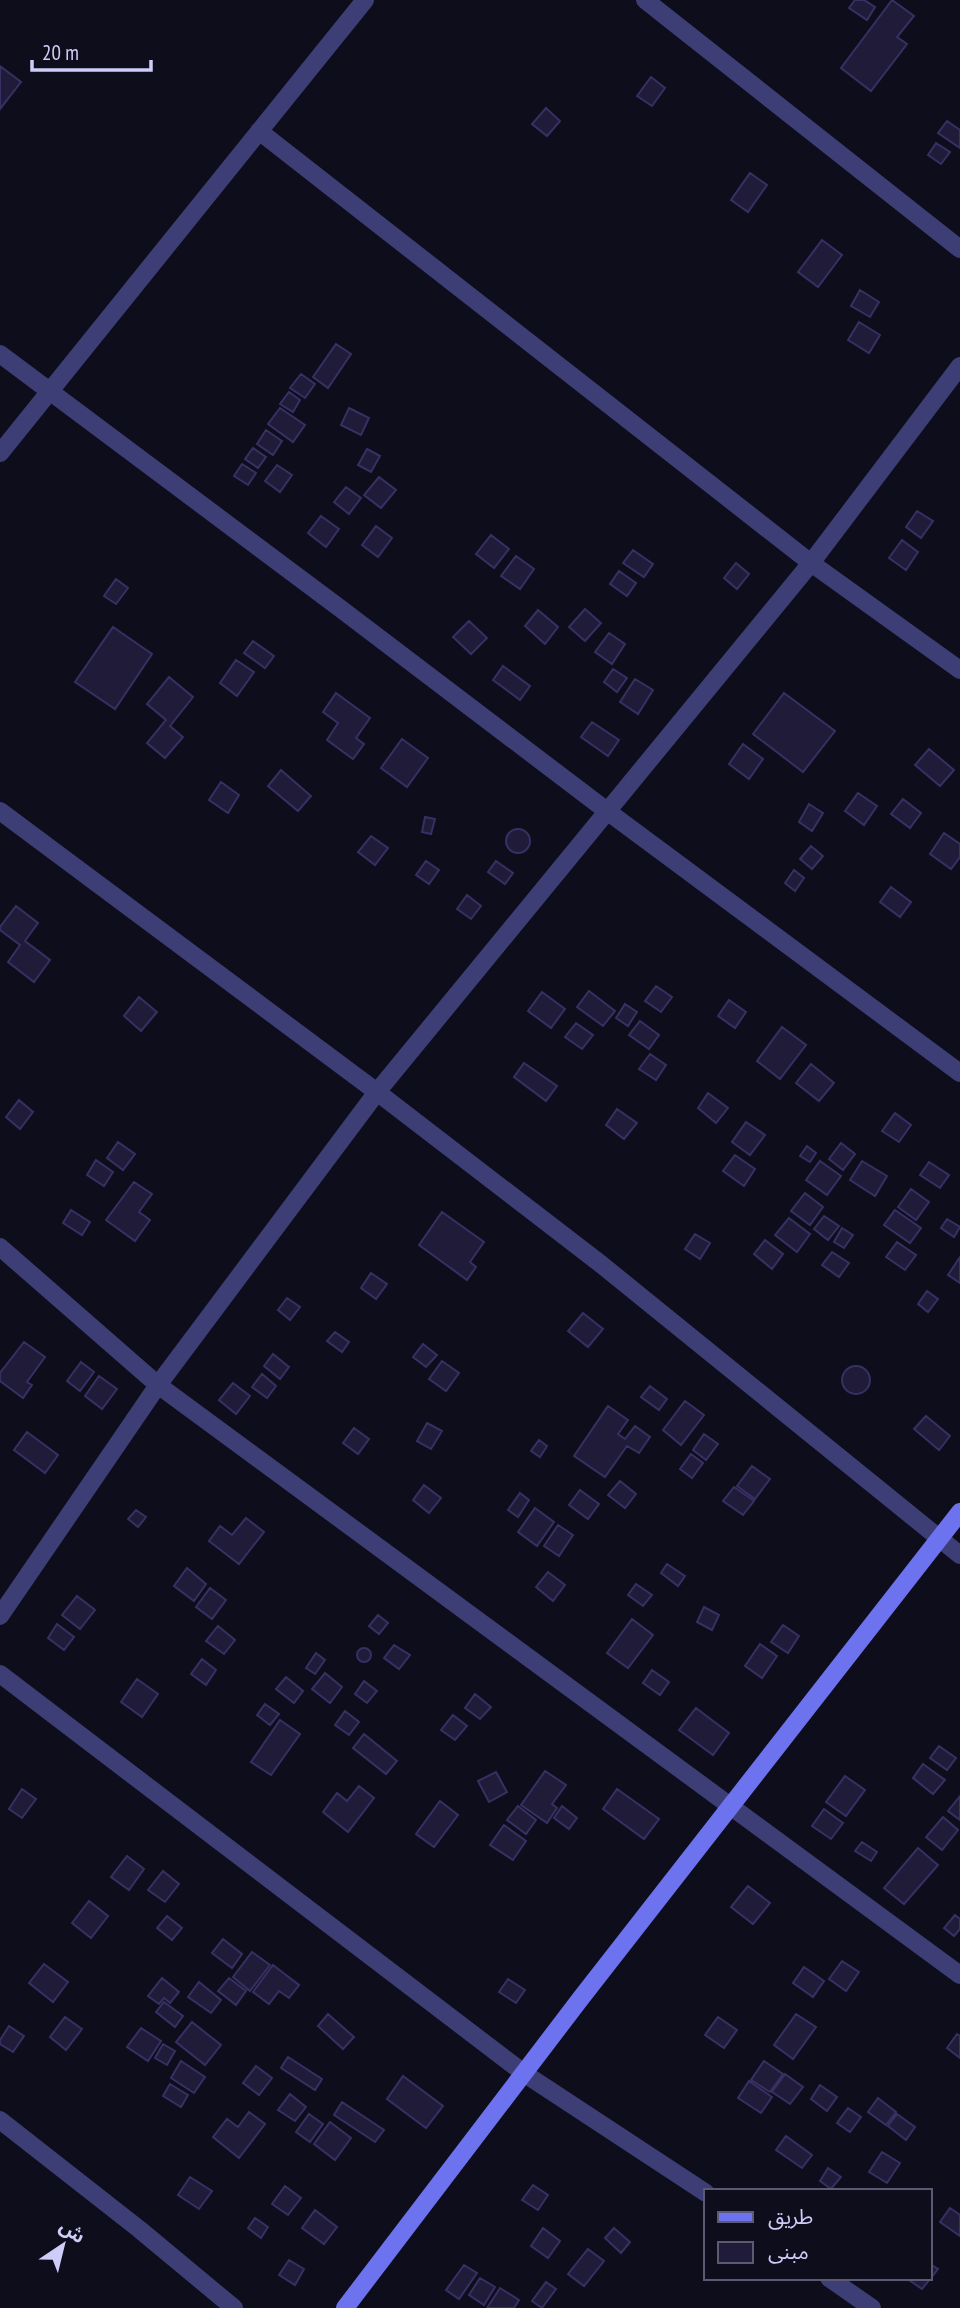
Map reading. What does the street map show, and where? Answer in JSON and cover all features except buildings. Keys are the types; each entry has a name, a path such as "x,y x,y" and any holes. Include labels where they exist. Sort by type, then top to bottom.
{"street":[{"path":"0,453 365,0"},
{"path":"645,0 960,249"},
{"path":"259,131 811,563 960,670"},
{"path":"0,354 960,1073"},
{"path":"0,1616 158,1385 377,1092 811,563 960,366"},
{"path":"0,811 377,1092 602,1265 960,1555"},
{"path":"0,1248 158,1385 960,1975"},
{"path":"345,2308 960,1512"},
{"path":"0,1674 525,2074 704,2192"},
{"path":"0,2120 234,2308"},
{"path":"832,2280 872,2308"}]}
